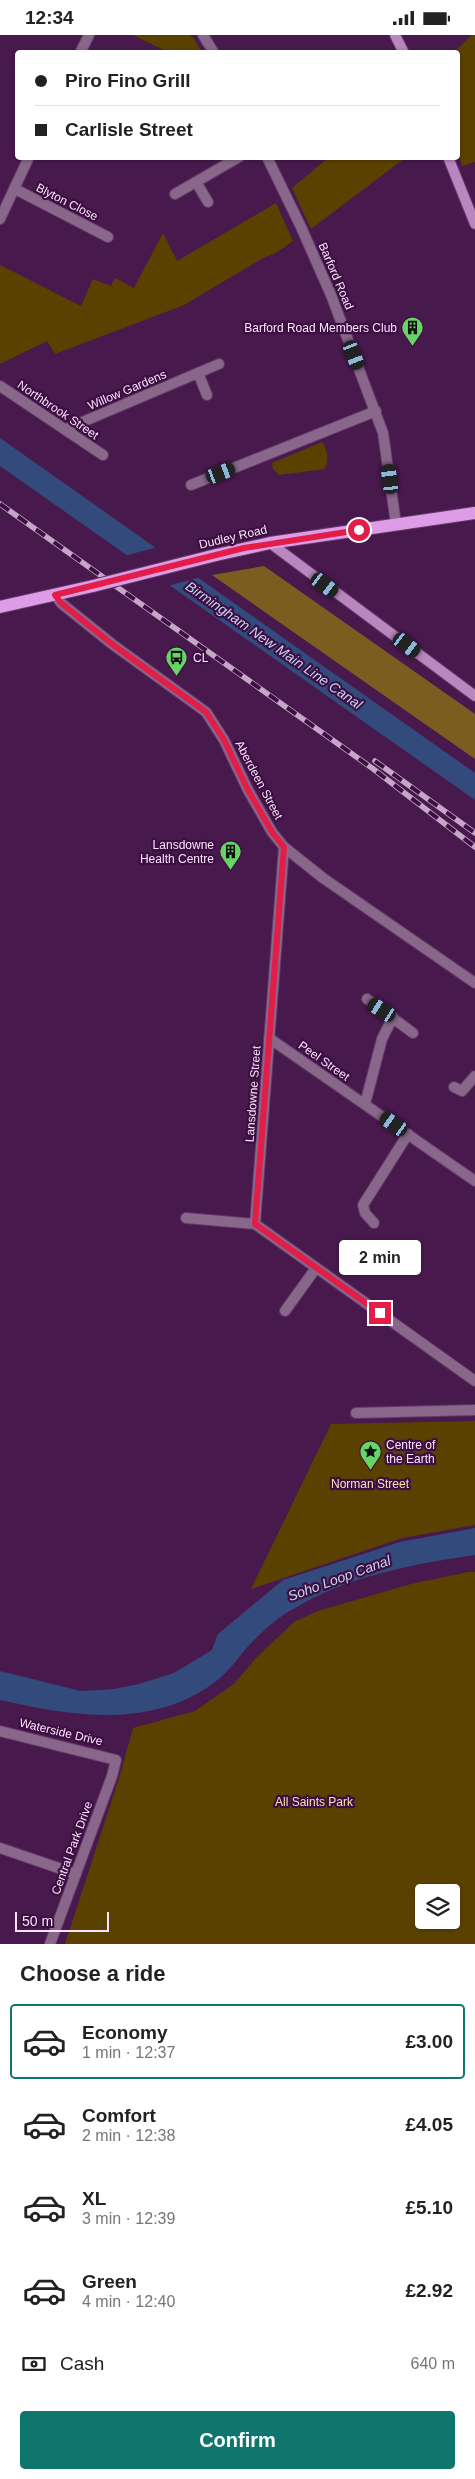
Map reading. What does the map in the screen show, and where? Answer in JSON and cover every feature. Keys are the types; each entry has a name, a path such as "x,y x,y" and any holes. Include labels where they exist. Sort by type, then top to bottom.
{"main road":[{"path":"395,35 402,50"},
{"path":"449,160 475,224"},
{"name":"Dudley Road","path":"0,607 270,543 475,513"},
{"path":"270,543 475,696"}],"street":[{"path":"82,50 89,35"},
{"path":"203,35 212,50"},
{"path":"0,219 28,160"},
{"path":"175,194 234,160"},
{"name":"Barford Road","path":"268,160 309,244 376,411 383,433 396,524"},
{"path":"196,182 208,202"},
{"name":"Blyton Close","path":"15,189 108,237"},
{"name":"Willow Gardens","path":"66,429 219,364"},
{"path":"198,373 207,395"},
{"name":"Northbrook Street","path":"0,386 103,455"},
{"path":"191,485 376,411"},
{"name":"Aberdeen Street","path":"55,595 61,603 112,644 206,712 224,740 262,815 284,847 323,879 475,983"},
{"name":"Lansdowne Street","path":"255,1224 284,847"},
{"path":"367,999 413,1033"},
{"path":"365,1104 382,1039 393,1017"},
{"name":"Peel Street","path":"269,1038 475,1181"},
{"path":"454,1087 462,1091 475,1076"},
{"path":"374,1223 365,1213 362,1205 408,1134"},
{"path":"186,1218 255,1224 475,1381"},
{"path":"285,1311 316,1268"},
{"path":"356,1413 475,1410"},
{"name":"Waterside Drive","path":"0,1731 104,1755 116,1760"},
{"name":"Central Park Drive","path":"50,1944 112,1776 116,1760"},
{"path":"0,1848 76,1874"}],"green space":[{"path":"133,35 190,35 201,50 164,50"},
{"path":"472,35 475,35 475,162 462,166 460,158 460,50 456,50"},
{"path":"326,160 402,160 311,229 292,188"},
{"path":"276,203 293,241 276,253 263,258 184,305 55,354 47,341 0,364 0,265 81,306 93,279 111,286 115,278 134,288 163,233 177,261"},
{"path":"322,442 327,455 325,469 279,475 273,469 272,463"},
{"name":"Norman Street","path":"475,1421 475,1525 402,1538 251,1589 331,1424"},
{"name":"All Saints Park","path":"475,1572 475,1944 65,1944 120,1775 133,1728 195,1711 234,1684 256,1658 294,1622 318,1611 411,1584"}],"shaded area":[{"path":"264,566 475,714 475,759 212,575"}],"water":[{"name":"Birmingham New Main Line Canal","path":"0,438 475,773 475,800 0,466"},
{"name":"Soho Loop Canal","path":"475,1528 475,1555 405,1567 382,1573 337,1587 315,1597 272,1624 251,1643 215,1682 190,1697 165,1707 138,1713 83,1714 55,1711 0,1700 0,1671 81,1691 114,1689 139,1684 174,1673 212,1650 218,1634 283,1580 400,1542"}],"pier":[{"path":"158,547 201,577 167,586 124,556"}],"railway":[{"path":"0,504 372,768 475,847"},
{"path":"375,761 475,833"}],"place":[{"name":"Barford Road Members Club","path":"413,347"},
{"name":"CL","path":"177,677"},
{"name":"Lansdowne Health Centre","path":"230,871"},
{"name":"Centre of the Earth","path":"370,1471"}],"route":[{"path":"359,530 244,548 55,595 61,603 112,644 206,712 224,740 248,790 272,832 284,847 255,1224 380,1313"}]}
